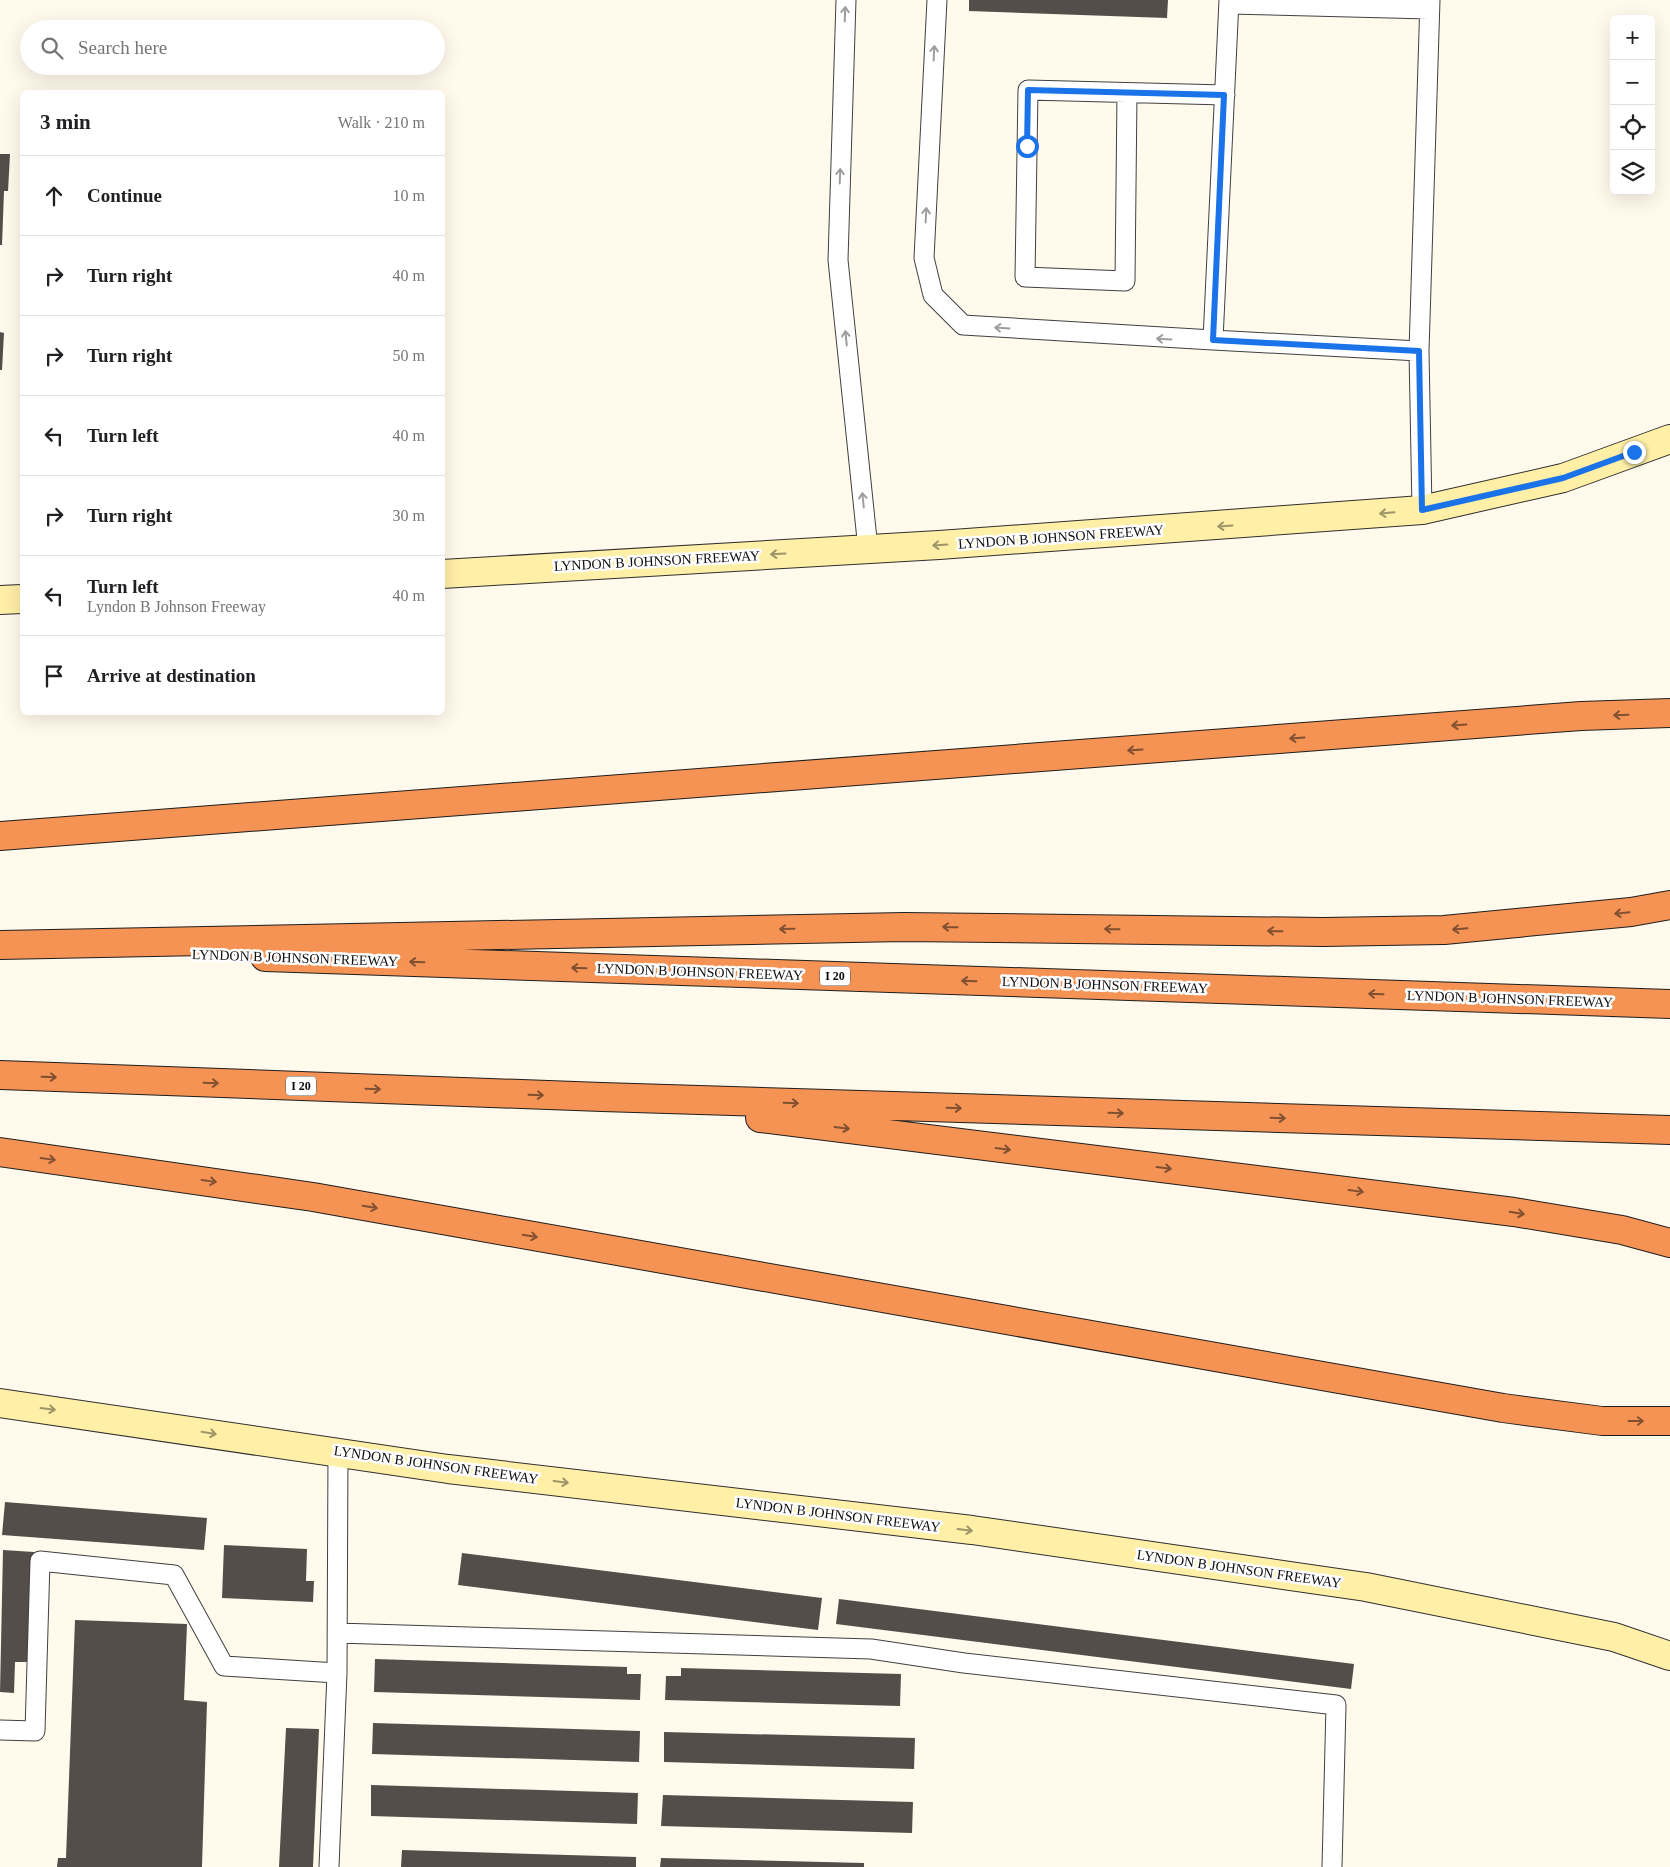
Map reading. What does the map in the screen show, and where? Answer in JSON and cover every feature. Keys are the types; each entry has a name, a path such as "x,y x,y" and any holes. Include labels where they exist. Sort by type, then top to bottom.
{"highway":[{"path":"0,836 1581,716 1670,713"},
{"path":"0,947 904,927 1323,932 1444,930 1611,915 1670,905"},
{"name":"LYNDON B JOHNSON FREEWAY","path":"0,947 1670,1004"},
{"name":"I 20","path":"0,1075 602,1097 1670,1130"},
{"path":"602,1097 1514,1212 1622,1230 1670,1242"},
{"path":"0,1152 313,1197 1503,1408 1602,1421 1670,1421"}],"main road":[{"name":"LYNDON B JOHNSON FREEWAY","path":"445,574 868,549 1422,510 1563,478 1670,439"},
{"path":"0,600 20,599"},
{"name":"LYNDON B JOHNSON FREEWAY","path":"0,1403 448,1469 972,1530 1366,1587 1614,1637 1670,1656"}],"lane":[{"path":"846,0 838,260 868,549"},
{"path":"937,0 924,258 933,295 963,325 1419,351"},
{"path":"1213,340 1229,2 1430,5 1419,351 1422,510"},
{"path":"1127,93 1125,281 1025,276 1028,90 1224,95"},
{"path":"329,1867 337,1674 338,1452"},
{"path":"0,1730 35,1731 40,1561 174,1575 224,1666 337,1674"},
{"path":"337,1633 871,1649 964,1663 1336,1705 1332,1867"}],"building":[{"path":"969,0 1168,0 1167,18 969,11"},
{"path":"0,154 10,154 8,191 4,191 2,245 0,245"},
{"path":"0,332 4,333 2,370 0,370"},
{"path":"5,1502 207,1518 204,1550 2,1535"},
{"path":"224,1545 307,1549 306,1581 314,1581 313,1602 222,1598"},
{"path":"3,1550 34,1552 28,1662 15,1662 14,1693 0,1692"},
{"path":"462,1553 822,1598 818,1630 458,1585"},
{"path":"839,1599 1354,1664 1351,1689 836,1624"},
{"path":"75,1620 187,1624 184,1700 207,1702 202,1867 57,1867 58,1858 66,1858"},
{"path":"375,1659 627,1667 627,1674 641,1674 640,1700 374,1692"},
{"path":"681,1668 901,1674 900,1706 665,1700 666,1676 681,1676"},
{"path":"373,1723 640,1731 639,1762 372,1754"},
{"path":"286,1728 319,1729 313,1867 279,1867"},
{"path":"664,1732 915,1738 914,1769 664,1762"},
{"path":"371,1785 638,1793 637,1824 371,1816"},
{"path":"663,1795 913,1802 912,1833 661,1826"},
{"path":"402,1850 636,1857 636,1867 401,1867"},
{"path":"661,1858 864,1863 864,1867 660,1867"}],"route":[{"path":"1027,146 1028,90 1224,95 1213,340 1320,348 1419,351 1422,510 1563,478 1634,452"}]}
